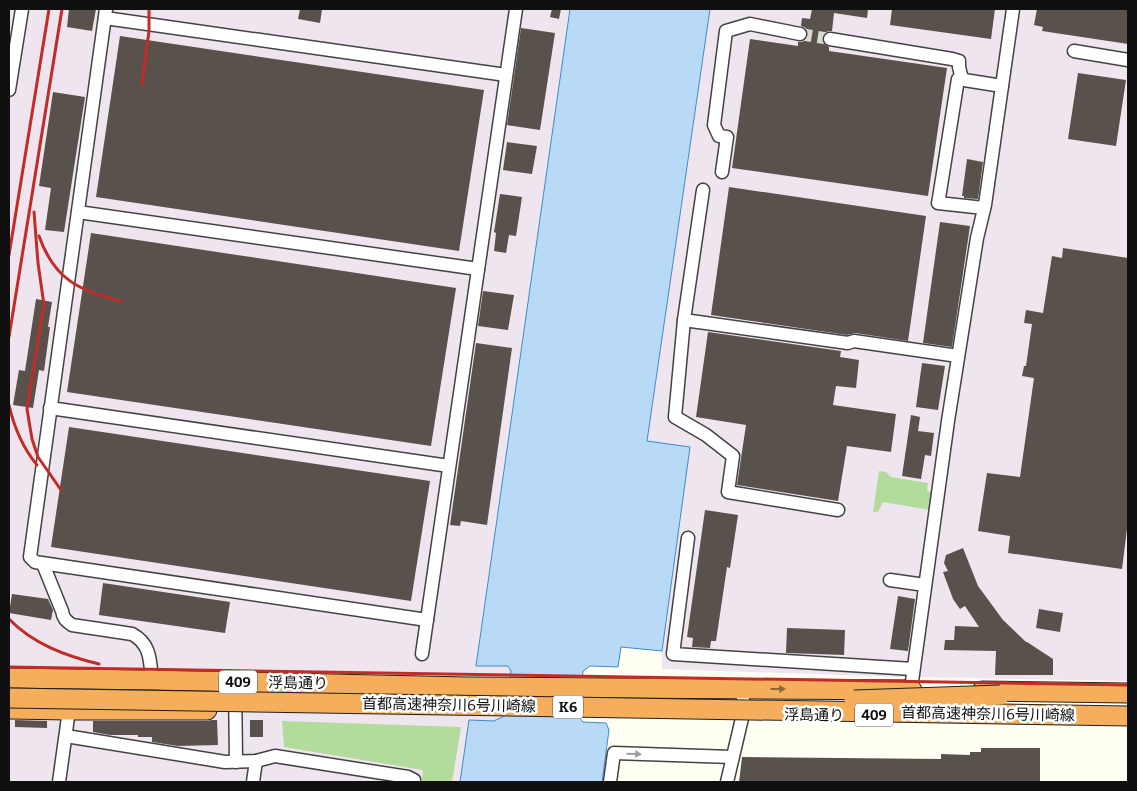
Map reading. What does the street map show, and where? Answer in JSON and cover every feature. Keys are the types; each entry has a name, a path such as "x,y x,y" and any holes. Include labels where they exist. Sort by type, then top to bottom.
{"highway":[{"name":"浮島通り","path":"9,678 467,687 911,690 1128,695"},
{"name":"首都高速神奈川6号川崎線","path":"9,690 998,707 1126,714"},
{"path":"775,703 1000,695 1128,695"},
{"name":"首都高速神奈川6号川崎線","path":"9,698 1126,714"},
{"name":"浮島通り","path":"9,709 464,710 907,715 1126,714"}],"lane":[{"path":"9,90 22,9"},
{"path":"422,654 516,9"},
{"path":"907,715 948,421 977,238 984,208 1013,9"},
{"path":"426,620 43,564 35,562 30,557 105,13 506,75"},
{"path":"722,172 727,137 719,136 714,125 726,31 750,24 800,34"},
{"path":"830,38 959,61 962,79"},
{"path":"1074,51 1128,60"},
{"path":"984,208 938,203 958,78 1002,86"},
{"path":"702,190 684,320 675,417 706,435 733,456 728,492 838,510"},
{"path":"78,212 478,269"},
{"path":"684,320 848,343 854,341 892,352 958,356"},
{"path":"50,408 449,466"},
{"path":"688,538 673,654 913,669"},
{"path":"43,564 66,621 72,625 132,634 140,638 149,654 152,680"},
{"path":"890,580 925,585"},
{"path":"235,682 236,762"},
{"path":"727,782 743,714 743,689"},
{"path":"59,782 69,710"},
{"path":"66,736 225,762 256,760 274,756 408,777 414,780 414,782"},
{"path":"610,782 614,753 732,757"},
{"path":"253,782 256,760"}],"shaded area":[{"path":"9,9 570,9 476,666 508,666 511,671 504,716 494,721 469,720 460,782 9,782"},
{"path":"710,9 1128,9 1128,681 902,677 662,669 662,651 690,447 646,441"}],"green space":[{"path":"879,471 886,472 891,477 928,483 927,491 933,492 930,510 883,502 878,512 873,512"},
{"path":"282,721 461,727 452,782 422,782 423,770 284,747"}],"water":[{"path":"570,9 710,9 647,441 690,447 662,651 621,647 618,667 590,666 583,671 579,717 583,722 606,723 609,730 602,782 460,782 469,720 494,721 504,716 511,671 508,666 476,666"}],"building":[{"path":"69,9 96,9 92,31 67,27"},
{"path":"300,9 322,9 320,23 298,19"},
{"path":"552,9 561,9 559,19 550,17"},
{"path":"812,9 868,9 867,18 834,13 832,31 828,31 822,38 825,45 829,47 829,51 947,68 928,196 732,168 750,39 798,46 798,42 806,40 808,35 806,28 801,26 802,18 810,19"},
{"path":"892,9 995,9 991,39 890,25"},
{"path":"1037,9 1128,9 1128,44 1042,31 1043,27 1034,25"},
{"path":"521,28 555,33 540,130 507,125"},
{"path":"120,36 484,90 459,251 96,197"},
{"path":"1078,73 1126,80 1116,146 1068,139"},
{"path":"53,92 85,97 64,232 45,230 51,188 39,186"},
{"path":"507,142 537,146 532,174 503,170"},
{"path":"967,159 983,162 978,199 964,198 962,196"},
{"path":"729,187 926,216 908,341 855,333 847,335 711,315"},
{"path":"500,194 522,197 516,236 509,235 506,253 494,251 496,233 494,232"},
{"path":"940,222 970,226 952,347 923,343"},
{"path":"91,233 456,288 431,446 67,392"},
{"path":"1063,248 1128,258 1128,521 1122,569 1008,553 1010,536 978,531 987,473 1020,477 1034,378 1022,376 1024,366 1026,366 1032,324 1024,323 1026,310 1043,313 1052,256 1062,258"},
{"path":"483,291 514,295 508,330 478,326"},
{"path":"36,299 52,302 44,371 39,370 33,408 13,405 19,370 25,371"},
{"path":"708,332 841,351 840,357 859,360 856,388 836,386 833,405 896,414 891,452 847,446 838,501 737,485 746,425 696,417"},
{"path":"476,343 512,348 487,525 461,521 460,526 450,525"},
{"path":"922,363 945,366 938,410 916,407"},
{"path":"911,415 920,417 918,431 934,433 931,456 925,455 921,479 902,476"},
{"path":"69,427 430,481 411,601 51,547"},
{"path":"705,510 738,515 730,568 727,567 716,641 711,641 710,648 692,647 693,638 687,637"},
{"path":"963,548 978,586 1003,620 1026,642 1053,659 1053,675 995,675 996,651 944,650 945,640 954,640 955,626 979,627 965,606 960,609 953,599 943,572 948,571 944,563 946,555"},
{"path":"103,583 230,602 225,633 99,615"},
{"path":"12,594 48,599 53,610 51,620 9,613"},
{"path":"898,596 915,599 908,651 890,649"},
{"path":"1039,609 1063,613 1060,632 1036,628"},
{"path":"787,628 845,630 844,655 786,653"},
{"path":"15,720 47,721 47,728 15,727"},
{"path":"217,720 218,745 178,746 152,742 152,737 110,735 93,732 93,721"},
{"path":"250,720 263,720 263,737 250,737"},
{"path":"981,748 1040,748 1040,782 739,782 742,757 941,759 941,754 970,755 970,752 981,752"}],"tunnel":[{"path":"800,34 830,39"}],"railway":[{"path":"9,255 49,9"},
{"path":"9,337 62,9"},
{"path":"142,84 149,31 149,9"},
{"path":"34,212 44,305 27,409 32,439 38,457 61,490"},
{"path":"39,236 52,263 70,281 93,293 121,301"},
{"path":"9,405 20,437 27,452 37,465"},
{"path":"9,619 18,628 39,642 62,653 99,664"},
{"path":"9,667 1128,685"}]}
